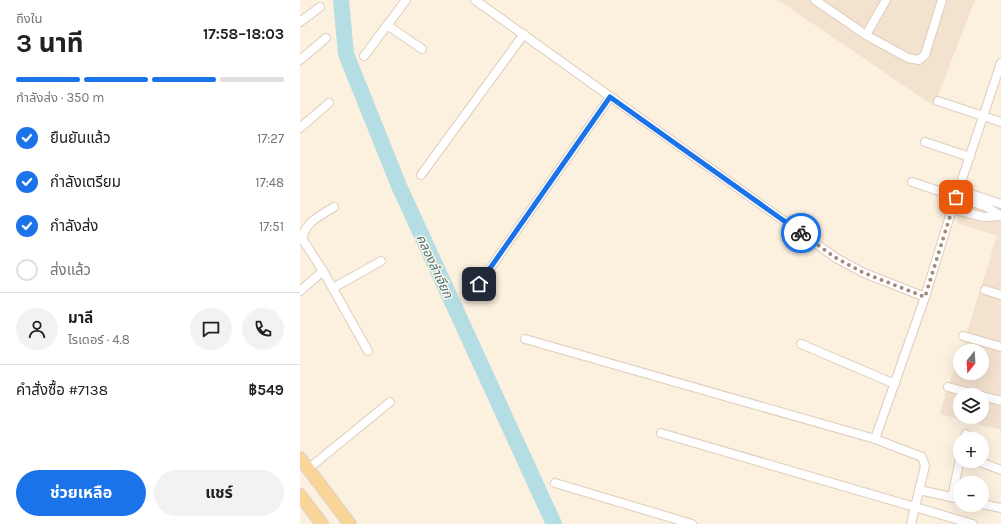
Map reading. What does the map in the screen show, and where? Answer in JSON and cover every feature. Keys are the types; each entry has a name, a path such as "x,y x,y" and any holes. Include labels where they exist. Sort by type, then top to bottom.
{"main road":[{"path":"300,458 350,524"},
{"path":"300,495 322,524"}],"street":[{"path":"364,56 406,0"},
{"path":"475,0 836,258 864,273 925,297"},
{"path":"816,0 866,35 908,58 922,59 942,0"},
{"path":"866,35 886,0"},
{"path":"300,22 320,7"},
{"path":"387,25 422,49"},
{"path":"421,175 524,34"},
{"path":"300,60 326,38"},
{"path":"875,439 925,297 957,193 998,80 1001,63"},
{"path":"479,284 610,97"},
{"path":"938,101 1001,122"},
{"path":"300,128 329,103"},
{"path":"925,142 970,157"},
{"path":"912,182 1001,204"},
{"path":"957,193 987,206 1001,216"},
{"path":"334,207 306,227 302,234 303,240 333,288 368,351"},
{"path":"952,209 984,218 1001,216"},
{"path":"333,288 381,261"},
{"path":"300,292 323,271"},
{"path":"985,290 1001,295"},
{"path":"963,336 1001,347"},
{"path":"525,339 875,439 913,452 922,457 925,466 911,524"},
{"path":"802,344 894,384"},
{"path":"948,387 953,388"},
{"path":"989,398 1001,401"},
{"path":"308,469 390,402"},
{"path":"661,433 973,524"},
{"path":"989,465 1001,470"},
{"path":"919,490 952,497 958,468"},
{"path":"555,483 692,524"},
{"path":"989,505 1001,508"}],"shaded area":[{"path":"778,0 975,0 934,106"},
{"path":"964,196 1001,207 1001,430 978,424 989,424 989,388 953,388 953,417 940,414 953,372 953,380 989,380 989,344 963,344 997,236 957,223"}],"waterway":[{"name":"คลองลำเจียก","path":"341,0 346,54 399,186 554,524"}],"way so far":[{"path":"801,233 836,258 864,273 925,297 956,197"}],"route":[{"path":"479,284 610,97 801,233"}]}
